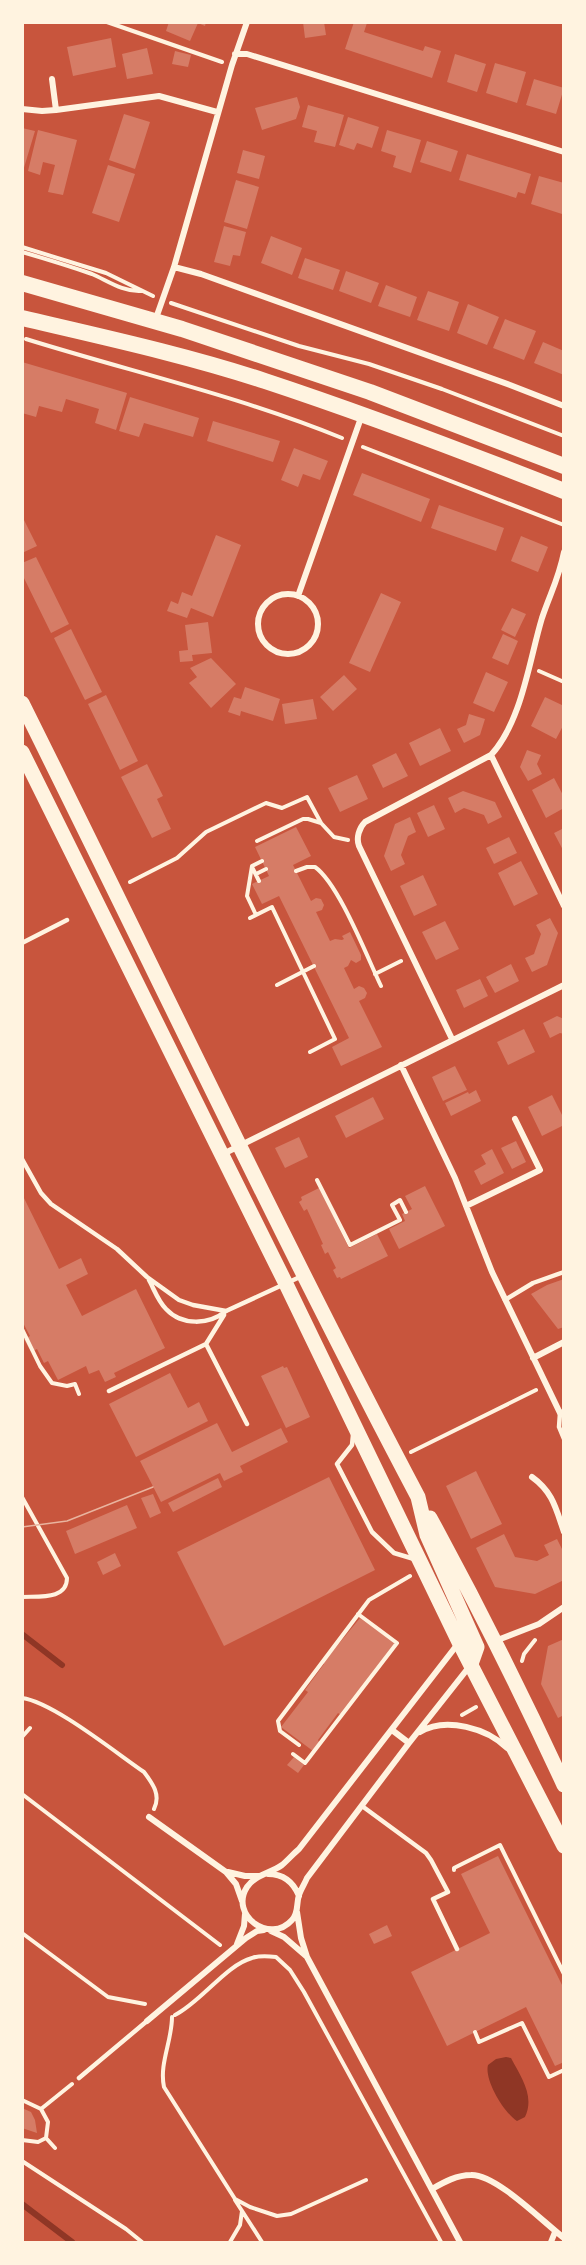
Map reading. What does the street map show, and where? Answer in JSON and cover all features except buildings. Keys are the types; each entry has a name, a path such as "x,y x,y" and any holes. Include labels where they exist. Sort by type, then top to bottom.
{"highway":[{"path":"22,284 182,329 370,392 564,466"},
{"path":"22,308 82,332"},
{"path":"22,318 146,348 263,380 470,454 564,491"},
{"path":"146,348 154,322"},
{"path":"362,415 370,392"}],"main road":[{"path":"22,703 239,1146 415,1492 504,1658 564,1785"},
{"path":"22,752 286,1284 459,1642 564,1846"},
{"path":"94,897 114,887"},
{"path":"120,948 138,939"},
{"path":"415,1492 428,1535 477,1647 471,1664"},
{"path":"477,1647 495,1641"},
{"path":"459,1642 504,1658"}],"street":[{"path":"154,322 174,267 231,65 247,22"},
{"path":"236,54 247,54 564,152"},
{"path":"52,79 56,110"},
{"path":"22,109 56,110 159,96 218,112"},
{"path":"174,267 234,286 564,406"},
{"path":"298,596 362,415"},
{"path":"452,1038 357,841 360,827 365,822 491,755 500,746 525,689 543,617 559,577 564,552"},
{"path":"279,595 298,596 307,601 317,617 315,636 302,650 284,653 274,650 261,636 259,616 263,607 279,595"},
{"path":"491,755 564,906"},
{"path":"220,1155 452,1038 564,985"},
{"path":"401,1065 455,1178 485,1256 505,1300 562,1412"},
{"path":"465,1206 540,1170 516,1119"},
{"path":"533,1358 564,1342"},
{"path":"532,1477 544,1486 564,1532"},
{"path":"495,1641 538,1624 564,1607"},
{"path":"235,1947 244,1926 247,1888 253,1880 281,1865 298,1849 459,1642"},
{"path":"460,2242 307,1957 301,1938 297,1911 298,1896 308,1878 471,1664"},
{"path":"414,1736 426,1729 448,1725 459,1726 499,1740 518,1759"},
{"path":"392,1730 409,1743"},
{"path":"148,1817 226,1872 236,1884 244,1908 253,1923 284,1937 307,1957"},
{"path":"226,1872 245,1876 277,1874 290,1881 298,1896"},
{"path":"147,2021 256,1931 286,1926 297,1911"},
{"path":"432,2189 461,2176 481,2176 492,2180 564,2238"},
{"path":"550,2242 555,2232"}],"lane":[{"path":"22,943 67,920"},
{"path":"22,1159 41,1193 51,1204 117,1249 147,1278 179,1300 226,1311"},
{"path":"505,1300 533,1283 564,1272"},
{"path":"147,1278 165,1308 182,1319 198,1322 217,1318 226,1311 304,1275"},
{"path":"109,1391 206,1344 226,1311"},
{"path":"206,1344 247,1424"},
{"path":"562,1412 559,1427 564,1439"},
{"path":"353,1423 352,1445 337,1464 372,1532 380,1542 394,1553 420,1560"},
{"path":"362,1806 431,1860 448,1892 433,1899 457,1949"},
{"path":"79,2078 147,2021"}],"path":[{"path":"107,22 231,65"},
{"path":"22,247 106,273 142,291 129,291 62,263 22,252"},
{"path":"188,308 299,346 369,364 431,385 564,436"},
{"path":"22,338 190,385 280,414 564,525"},
{"path":"530,667 564,682"},
{"path":"130,882 177,858 206,832 266,803 282,808 307,797 321,824 334,837 357,841"},
{"path":"257,842 303,819 321,824"},
{"path":"252,866 262,861"},
{"path":"252,866 259,881"},
{"path":"252,866 247,896 256,915"},
{"path":"296,871 315,867 326,877 381,986"},
{"path":"256,874 266,869"},
{"path":"250,918 272,907 335,1039 310,1052"},
{"path":"375,974 412,956"},
{"path":"277,985 314,966"},
{"path":"317,1180 350,1245 400,1221 392,1205 400,1200 406,1212"},
{"path":"22,1329 40,1366 52,1383 67,1386 75,1384 79,1394"},
{"path":"408,1454 546,1384"},
{"path":"22,1497 67,1578 67,1586 56,1595 22,1597"},
{"path":"299,1745 280,1731 278,1721 369,1600 411,1576"},
{"path":"293,1754 304,1763 398,1643 358,1614"},
{"path":"22,1698 30,1699 54,1710 144,1772 153,1784 158,1797 156,1807 148,1817"},
{"path":"22,1737 30,1728"},
{"path":"22,1794 217,1942 240,1964"},
{"path":"454,1870 500,1845 564,1974"},
{"path":"22,1933 108,1997 146,2004"},
{"path":"172,2017 186,2009 250,1958 276,1957 290,1970 334,2044 441,2242"},
{"path":"162,2009 172,2017"},
{"path":"172,2017 172,2029 162,2072 164,2087 262,2242"},
{"path":"475,2032 479,2042 522,2023 549,2077 564,2070"},
{"path":"41,2109 79,2078"},
{"path":"22,2100 41,2109 48,2122 46,2138 55,2148"},
{"path":"22,2140 38,2142 46,2138"},
{"path":"22,2161 126,2229 142,2242"},
{"path":"235,2199 262,2212 277,2216 291,2214 366,2180"},
{"path":"230,2242 240,2226 242,2211"}],"shaded area":[{"path":"511,2058 528,2094 528,2109 525,2117 517,2121 506,2111 496,2096 489,2079 488,2065 496,2059"}],"waterway":[{"path":"22,1634 62,1665"},
{"path":"22,2204 72,2242"}],"tram line":[{"path":"22,1527 67,1521 153,1487"}]}
